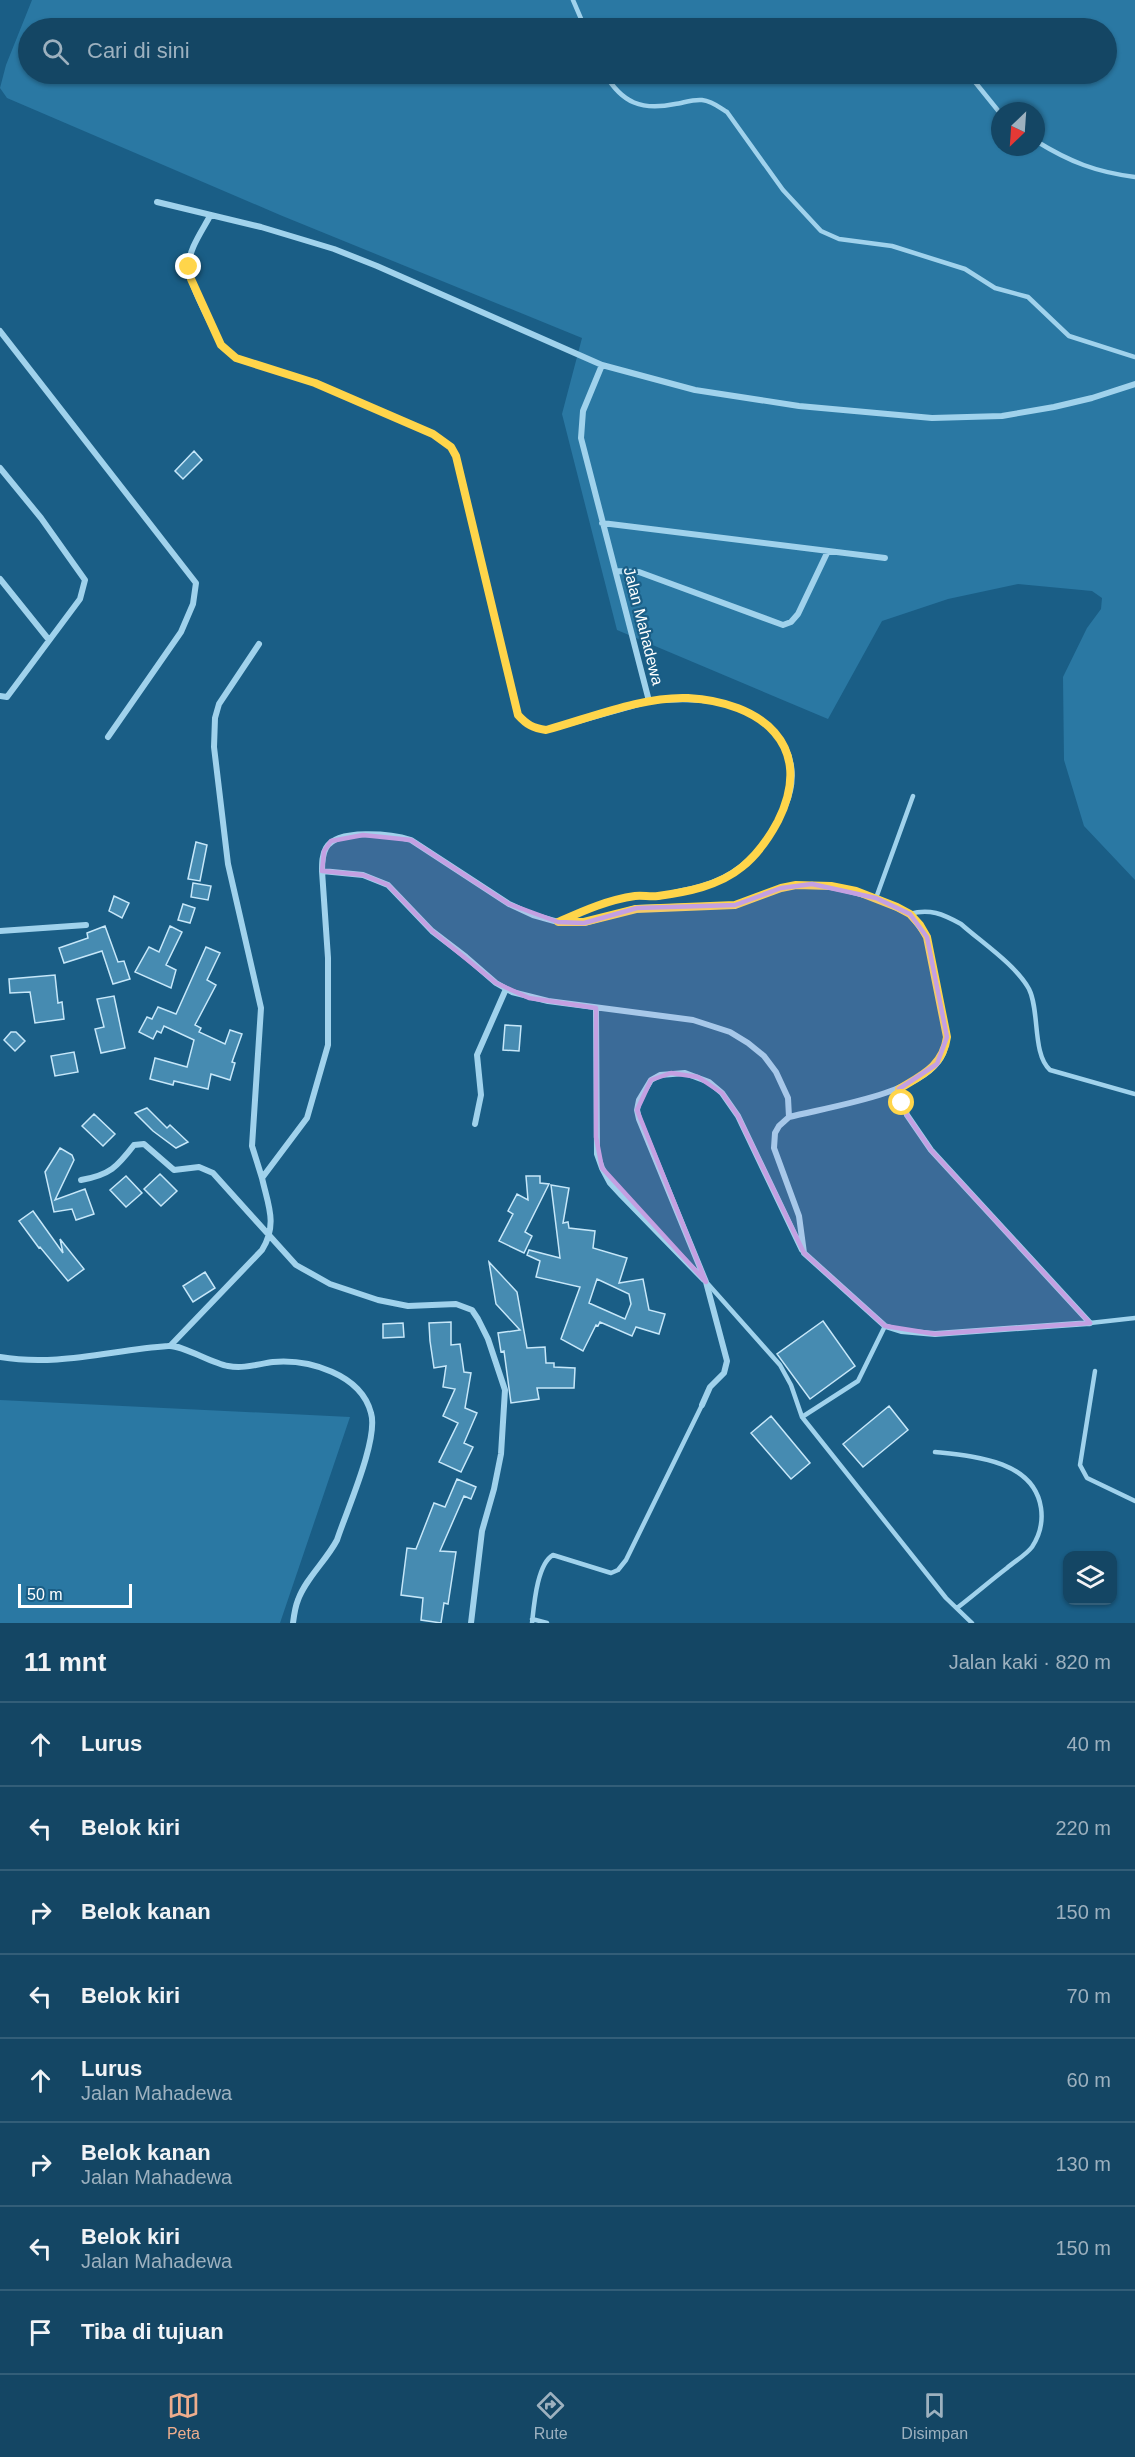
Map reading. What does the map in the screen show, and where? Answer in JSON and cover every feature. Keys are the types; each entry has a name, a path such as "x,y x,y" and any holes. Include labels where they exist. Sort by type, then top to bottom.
{"street":[{"path":"157,202 261,227 334,249 602,365 695,390 799,406 932,418 1002,416 1092,398 1135,384"},
{"name":"Jalan Mahadewa","path":"210,216 195,243 189,267 191,279 221,345 228,353 245,362 315,383 433,434 451,447 456,456 518,715 525,724 534,728 546,730 650,702 581,438 580,424 585,404 602,365"},
{"path":"0,331 169,545 196,583 193,604 181,632 108,737"},
{"path":"0,468 41,518 85,580 80,599 7,697 0,696"},
{"path":"602,524 885,558"},
{"path":"616,571 639,572 783,625 791,622 798,614 828,551"},
{"path":"0,579 49,640"},
{"path":"171,1345 262,1250 270,1238 272,1227 262,1178 252,1146 261,1008 228,864 214,747 215,718 219,704 259,644"},
{"path":"558,922 613,901 637,896 656,897 698,888 726,877 754,857 773,830 788,798 792,771 789,757 775,733 760,720 728,704 709,700 686,698 650,702"},
{"path":"262,1178 307,1118 328,1045 328,958 322,871 324,851 332,842 350,835 398,836 424,847 509,904 533,915 558,922 584,922 636,909 735,905 781,888 796,885 831,886 876,898 910,914 927,937 947,1037 946,1047 937,1064 899,1089 789,1117 778,1126 774,1148 799,1216 804,1253"},
{"path":"322,871 363,875 388,885 432,931 506,989 529,998 693,1020 730,1032 764,1056 776,1072 788,1098 789,1117"},
{"path":"0,931 86,926"},
{"path":"475,1124 481,1095 477,1055 506,989"},
{"path":"596,1008 596,1137 602,1168 610,1183 706,1282"},
{"path":"702,1405 710,1387 724,1373 727,1361 706,1282 639,1119 637,1110 639,1100 651,1080 660,1075 671,1073 698,1077 709,1082 722,1093 738,1116 774,1188 790,1229 804,1253 885,1326 901,1331 935,1334 1089,1323"},
{"path":"899,1089 907,1115 931,1150 1089,1323"},
{"path":"81,1180 109,1172 118,1165 134,1145 144,1144 174,1170 199,1167 213,1173 296,1265 330,1284 393,1304 460,1305 472,1310 488,1339 505,1390 501,1454 482,1531 471,1623"},
{"path":"0,1357 43,1362 65,1361 171,1345 232,1367 274,1362 315,1366 345,1380 356,1388 366,1400 372,1415 370,1444 337,1540 330,1553 303,1588 293,1623"}],"lane":[{"path":"573,0 581,18"},
{"path":"611,84 624,96 645,107 656,108 700,100 717,105 727,112 783,190 812,223 831,236 892,246 965,269 995,288 1028,297 1069,336 1135,357"},
{"path":"977,84 991,102"},
{"path":"1045,146 1079,165 1108,174 1135,177"},
{"path":"876,898 913,796"},
{"path":"910,914 924,910 932,911 961,924 1016,973 1030,992 1042,1057 1050,1070 1135,1094"},
{"path":"706,1282 780,1365 791,1385 802,1418 946,1598 972,1623"},
{"path":"1089,1323 1135,1318"},
{"path":"802,1418 858,1381 885,1326"},
{"path":"1095,1371 1080,1465 1088,1478 1135,1501"},
{"path":"547,1623 532,1621 541,1569 546,1559 553,1555 611,1573 618,1570 641,1530 702,1405"},
{"path":"935,1452 992,1461 1018,1471 1029,1482 1040,1501 1043,1519 1039,1535 1030,1549 957,1608"}],"highlighted area":[{"path":"363,835 411,840 509,904 558,922 584,923 637,908 735,905 781,888 812,884 876,898 910,914 920,925 927,937 947,1037 937,1064 899,1089 907,1115 931,1150 1090,1323 935,1334 885,1326 804,1253 738,1116 722,1093 698,1077 671,1073 651,1080 637,1110 706,1282 602,1168 596,1137 596,1008 529,998 496,983 432,931 388,885 363,875 322,871 324,851 331,841"}],"shaded area":[{"path":"32,0 1135,0 1135,880 1084,826 1064,760 1063,677 1087,628 1101,609 1102,598 1092,591 1018,584 948,599 882,621 828,719 617,630 562,414 582,338 280,215 7,98 0,88 18,35 18,84 1117,84 1117,18 25,18"},
{"path":"0,1400 350,1417 280,1623 0,1623"}],"building":[{"path":"194,451 202,460 183,479 175,471"},
{"path":"196,842 207,845 200,881 188,879"},
{"path":"193,883 211,886 208,900 191,897"},
{"path":"114,896 129,903 122,918 109,911"},
{"path":"183,904 195,908 190,923 178,920"},
{"path":"105,926 118,962 124,961 130,979 113,984 102,951 64,963 59,948 88,938 87,933"},
{"path":"170,926 182,932 166,965 176,970 171,988 135,972 149,947 159,952"},
{"path":"206,947 220,953 207,980 216,985 195,1025 201,1028 199,1032 225,1044 230,1030 242,1034 232,1062 235,1063 230,1080 211,1074 208,1089 174,1081 173,1085 150,1079 155,1058 187,1067 194,1040 164,1026 161,1033 157,1031 153,1039 139,1032 147,1017 152,1019 158,1007 176,1014"},
{"path":"55,975 58,1003 62,1002 64,1019 35,1023 30,992 10,993 9,979"},
{"path":"114,996 125,1048 101,1053 95,1029 104,1027 97,999"},
{"path":"505,1025 521,1026 519,1051 503,1050"},
{"path":"11,1032 16,1032 25,1041 15,1051 4,1040"},
{"path":"74,1052 78,1072 55,1076 51,1056"},
{"path":"147,1108 167,1128 170,1125 188,1142 176,1148 153,1131 135,1113"},
{"path":"94,1114 115,1134 103,1146 82,1126"},
{"path":"60,1148 72,1155 74,1160 55,1200 85,1189 94,1214 76,1220 72,1209 54,1212 45,1172"},
{"path":"160,1174 177,1191 161,1206 144,1189"},
{"path":"126,1176 142,1193 126,1207 110,1190"},
{"path":"526,1176 540,1176 540,1183 549,1184 525,1232 532,1236 524,1253 499,1241 513,1214 508,1211 517,1194 528,1200"},
{"path":"551,1185 569,1188 563,1223 568,1222 569,1228 595,1231 593,1248 627,1258 619,1283 643,1279 649,1310 665,1314 659,1334 636,1327 632,1336 600,1322 598,1326 596,1325 583,1351 561,1339 580,1287 536,1277 540,1261 527,1255 529,1250 560,1258","holes":["597,1279 629,1294 631,1304 625,1319 589,1303"]},
{"path":"33,1211 63,1253 60,1239 84,1269 68,1281 19,1221"},
{"path":"489,1262 517,1292 527,1348 545,1347 546,1363 554,1363 554,1367 575,1368 574,1388 537,1388 539,1399 511,1403 504,1351 501,1352 498,1333 520,1330 496,1304"},
{"path":"205,1272 215,1288 193,1302 183,1286"},
{"path":"823,1321 855,1366 810,1399 777,1354"},
{"path":"451,1322 451,1345 460,1344 464,1372 471,1373 465,1408 477,1413 464,1443 473,1447 461,1472 439,1462 458,1423 443,1416 455,1389 443,1387 446,1366 434,1368 430,1341 429,1323"},
{"path":"403,1323 404,1337 383,1338 383,1324"},
{"path":"889,1406 908,1430 863,1467 843,1444"},
{"path":"771,1416 810,1463 791,1479 751,1433"},
{"path":"457,1479 476,1487 471,1499 464,1496 440,1551 456,1552 448,1604 444,1603 441,1623 421,1620 423,1598 401,1595 407,1548 416,1549 434,1503 445,1507"}],"route":[{"path":"189,267 191,279 221,345 228,353 245,362 315,383 433,434 451,447 456,456 518,715 525,724 546,730 650,702 686,698 728,704 744,711 760,720 775,733 784,745 792,771 788,798 781,816 765,843 741,868 713,884 656,897 626,898 590,908 558,922 584,922 636,909 735,905 781,888 812,884 856,891 897,907 910,914 927,937 947,1037 946,1047 937,1064 899,1089 902,1103"}]}
